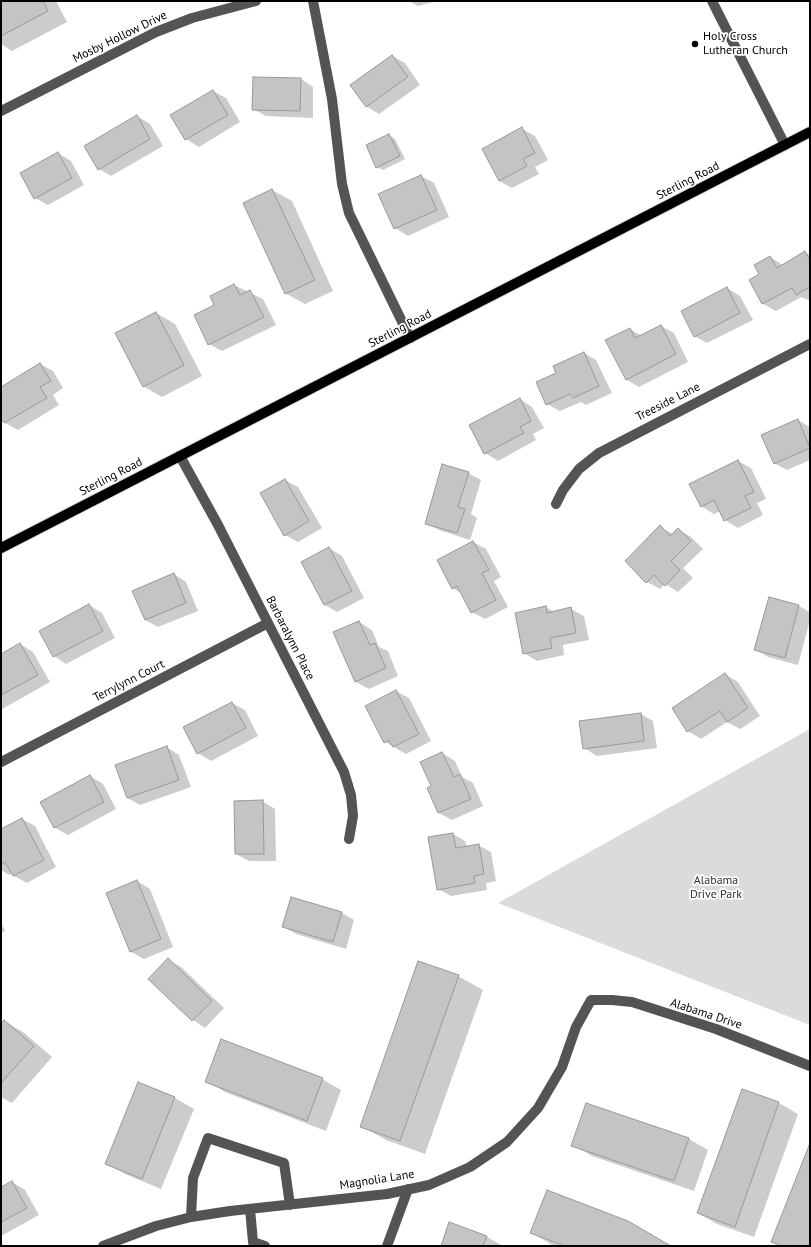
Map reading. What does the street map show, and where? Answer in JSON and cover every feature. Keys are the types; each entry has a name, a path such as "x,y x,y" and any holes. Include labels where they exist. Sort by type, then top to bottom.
{"main road":[{"name":"Sterling Road","path":"1,548 810,132"}],"street":[{"name":"Mosby Hollow Drive","path":"1,111 156,32 192,18 256,1"},
{"path":"314,1 332,99 342,184 349,213 410,338"},
{"path":"712,1 785,146"},
{"name":"Treeside Lane","path":"556,504 563,490 579,469 599,453 810,344"},
{"name":"Barbaralynn Place","path":"180,456 344,772 352,802 353,816 349,838"},
{"name":"Terrylynn Court","path":"1,762 268,623"},
{"name":"Alabama Drive","path":"591,1000 632,1002 716,1029 810,1066"},
{"name":"Magnolia Lane","path":"103,1246 156,1226 191,1217 387,1194 429,1185 470,1167 507,1142 524,1126 551,1088 562,1067 576,1027 591,1000"},
{"path":"191,1217 193,1178 208,1138 284,1163 290,1205"},
{"path":"387,1246 408,1189"},
{"path":"250,1209 253,1242 265,1246"}],"green space":[{"name":"Alabama Drive Park","path":"810,729 810,1025 498,903"}],"building":[{"path":"1,1 43,1 48,11 1,36"},
{"path":"392,55 408,77 366,107 350,85"},
{"path":"253,77 301,78 300,111 252,110"},
{"path":"213,90 228,115 185,140 170,115"},
{"path":"137,115 150,139 98,170 84,146"},
{"path":"522,127 535,153 523,159 527,166 499,181 482,149"},
{"path":"389,134 400,156 376,168 366,145"},
{"path":"58,152 72,178 34,199 20,173"},
{"path":"421,175 437,210 394,229 378,194"},
{"path":"272,189 315,280 285,294 243,203"},
{"path":"805,251 810,260 810,287 796,295 792,288 762,304 749,280 759,274 754,265 770,256 777,268"},
{"path":"234,284 240,295 250,290 264,317 208,345 194,315 214,305 210,296"},
{"path":"727,287 740,313 694,337 681,311"},
{"path":"156,312 184,365 143,387 115,333"},
{"path":"661,325 676,354 626,380 605,340 630,328 635,338"},
{"path":"584,352 599,386 573,398 570,394 546,405 536,382 556,373 553,366"},
{"path":"40,363 51,381 40,387 47,398 4,423 1,418 1,387"},
{"path":"520,398 531,421 520,427 524,433 484,454 469,425"},
{"path":"798,419 810,448 774,464 761,435"},
{"path":"738,460 754,492 745,496 751,508 724,521 714,500 701,507 689,484"},
{"path":"442,464 469,472 458,507 465,509 457,533 425,524"},
{"path":"285,479 309,521 284,536 260,493"},
{"path":"660,525 670,536 678,528 691,541 671,561 680,570 665,586 654,575 646,583 625,561"},
{"path":"473,541 489,570 482,573 496,600 471,613 457,586 452,589 437,560"},
{"path":"329,547 352,591 324,605 301,562"},
{"path":"174,573 186,603 145,620 132,591"},
{"path":"769,597 799,605 785,658 754,650"},
{"path":"89,604 103,631 53,657 39,631"},
{"path":"546,606 547,613 571,607 576,633 550,638 552,648 523,654 515,613"},
{"path":"359,621 370,645 375,643 386,668 355,682 333,632"},
{"path":"20,643 38,675 1,695 1,654"},
{"path":"725,673 748,708 727,722 720,711 687,732 672,708"},
{"path":"396,690 419,734 393,747 389,740 384,743 365,706"},
{"path":"232,702 246,728 197,754 183,727"},
{"path":"641,713 644,741 583,749 579,721"},
{"path":"167,746 179,780 127,798 115,765"},
{"path":"442,752 454,777 460,774 471,799 438,813 427,788 431,786 420,762"},
{"path":"90,775 104,802 54,828 40,802"},
{"path":"263,800 264,854 235,854 234,801"},
{"path":"22,818 44,860 13,876 5,862 1,865 1,829"},
{"path":"453,833 456,848 479,844 484,874 474,876 475,883 437,890 428,837"},
{"path":"137,880 161,939 130,952 106,893"},
{"path":"291,897 342,912 333,942 282,927"},
{"path":"168,958 212,1001 192,1021 148,979"},
{"path":"418,961 459,975 400,1141 360,1127"},
{"path":"4,1020 34,1046 1,1083 1,1024"},
{"path":"221,1039 323,1078 307,1121 205,1082"},
{"path":"138,1082 175,1097 142,1179 105,1164"},
{"path":"742,1089 779,1102 735,1227 697,1213"},
{"path":"586,1103 689,1138 674,1181 571,1146"},
{"path":"810,1143 810,1246 782,1246 771,1242"},
{"path":"12,1181 27,1208 1,1222 1,1187"},
{"path":"547,1190 628,1221 671,1246 565,1246 530,1233"},
{"path":"449,1222 487,1236 483,1246 441,1246"}],"place":[{"name":"Holy Cross Lutheran Church","path":"695,44"}]}
